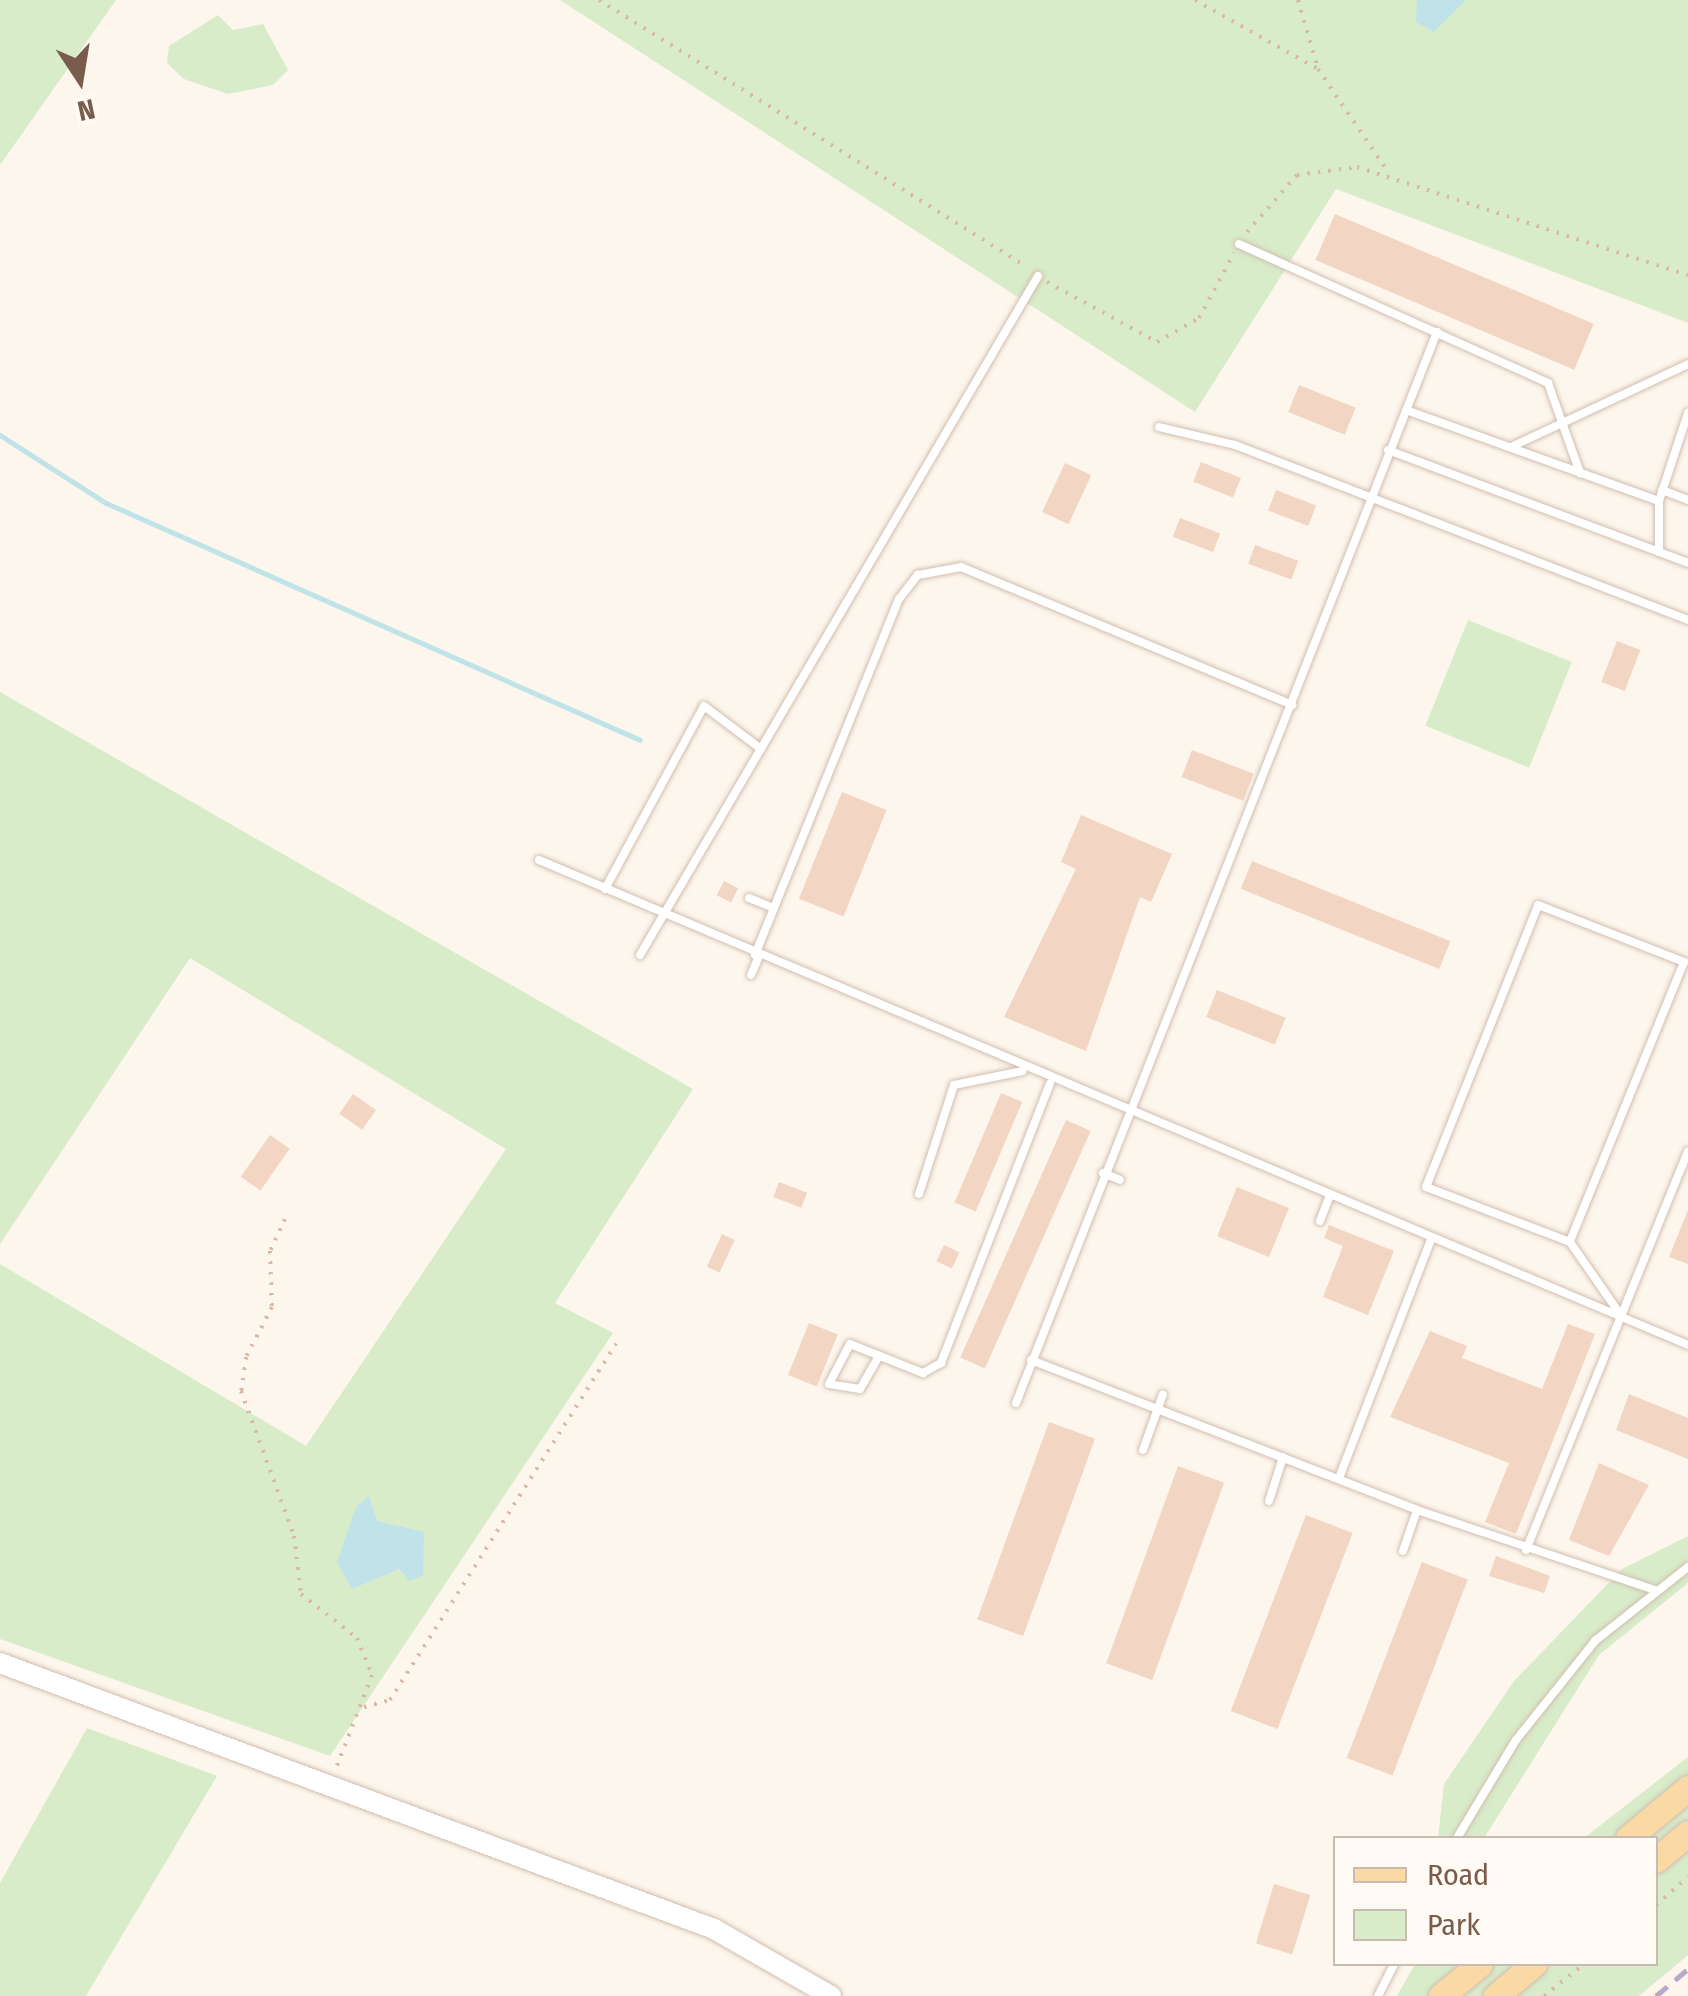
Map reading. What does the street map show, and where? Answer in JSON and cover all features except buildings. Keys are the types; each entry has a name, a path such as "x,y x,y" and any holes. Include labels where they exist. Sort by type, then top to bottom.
{"main road":[{"path":"1630,1836 1688,1788"},
{"path":"1658,1858 1688,1832"},
{"path":"1441,1996 1478,1966"},
{"path":"1496,1996 1532,1966"}],"street":[{"path":"0,1663 714,1929 831,1996"}],"lane":[{"path":"1239,244 1548,384 1580,473"},
{"path":"640,954 1038,276"},
{"path":"1016,1403 1124,1114 1292,704 1368,498 1437,332"},
{"path":"1510,448 1688,364"},
{"path":"1406,410 1658,500"},
{"path":"1659,552 1658,500 1687,420"},
{"path":"1158,428 1173,438 1235,445 1688,620"},
{"path":"1388,450 1688,562"},
{"path":"1662,490 1688,500"},
{"path":"751,976 774,908 899,599 931,569 961,567 1292,704"},
{"path":"605,890 704,706 761,749"},
{"path":"539,860 1124,1114 1688,1345"},
{"path":"748,898 774,908"},
{"path":"1570,1242 1684,962 1538,905 1426,1187 1570,1242 1622,1317"},
{"path":"919,1194 954,1085 1023,1071"},
{"path":"879,1356 860,1389 829,1384 850,1344 923,1373 941,1363 1050,1082"},
{"path":"1526,1550 1688,1152"},
{"path":"1103,1173 1120,1180"},
{"path":"1320,1220 1329,1197"},
{"path":"1339,1478 1431,1239"},
{"path":"1031,1360 1417,1510 1526,1550 1655,1590"},
{"path":"1143,1450 1163,1394"},
{"path":"1269,1500 1283,1458"},
{"path":"1403,1551 1417,1510"},
{"path":"1458,1836 1554,1690 1655,1590 1688,1568"},
{"path":"1378,1996 1393,1966"}],"path":[{"path":"599,0 991,238 1038,276 1157,342 1199,318 1239,244 1297,176 1325,168 1388,173 1688,275"},
{"path":"1195,0 1318,68"},
{"path":"1298,0 1318,68 1388,173"},
{"path":"284,1219 270,1251 272,1307 246,1357 241,1391 294,1536 301,1594 357,1638 372,1674 364,1707 331,1786"},
{"path":"364,1707 390,1700 616,1344"},
{"path":"1658,1902 1688,1877"},
{"path":"1544,1996 1582,1966"}],"green space":[{"path":"0,0 116,0 0,165"},
{"path":"560,0 1688,0 1688,323 1336,189 1195,412"},
{"path":"218,15 233,30 263,24 288,70 273,85 228,94 184,79 167,63 169,46"},
{"path":"1468,620 1572,662 1529,768 1425,726"},
{"path":"0,692 693,1089 555,1303 613,1333 330,1756 0,1639 0,1264 306,1446 506,1149 190,958 0,1244"},
{"path":"1688,1536 1688,1583 1599,1655 1485,1836 1438,1836 1444,1784 1514,1681 1622,1569"},
{"path":"87,1728 217,1776 86,1996 0,1996 0,1883"},
{"path":"1688,1757 1688,1955 1639,1996 1397,1996 1414,1966 1658,1966 1658,1836 1587,1836"}],"water":[{"path":"1417,0 1466,0 1434,32 1416,22"},
{"path":"369,1496 377,1521 424,1532 423,1575 410,1581 399,1569 352,1589 337,1562 356,1507"}],"waterway":[{"path":"0,435 106,503 640,740"}],"railway":[{"path":"1656,1996 1688,1969"}]}
